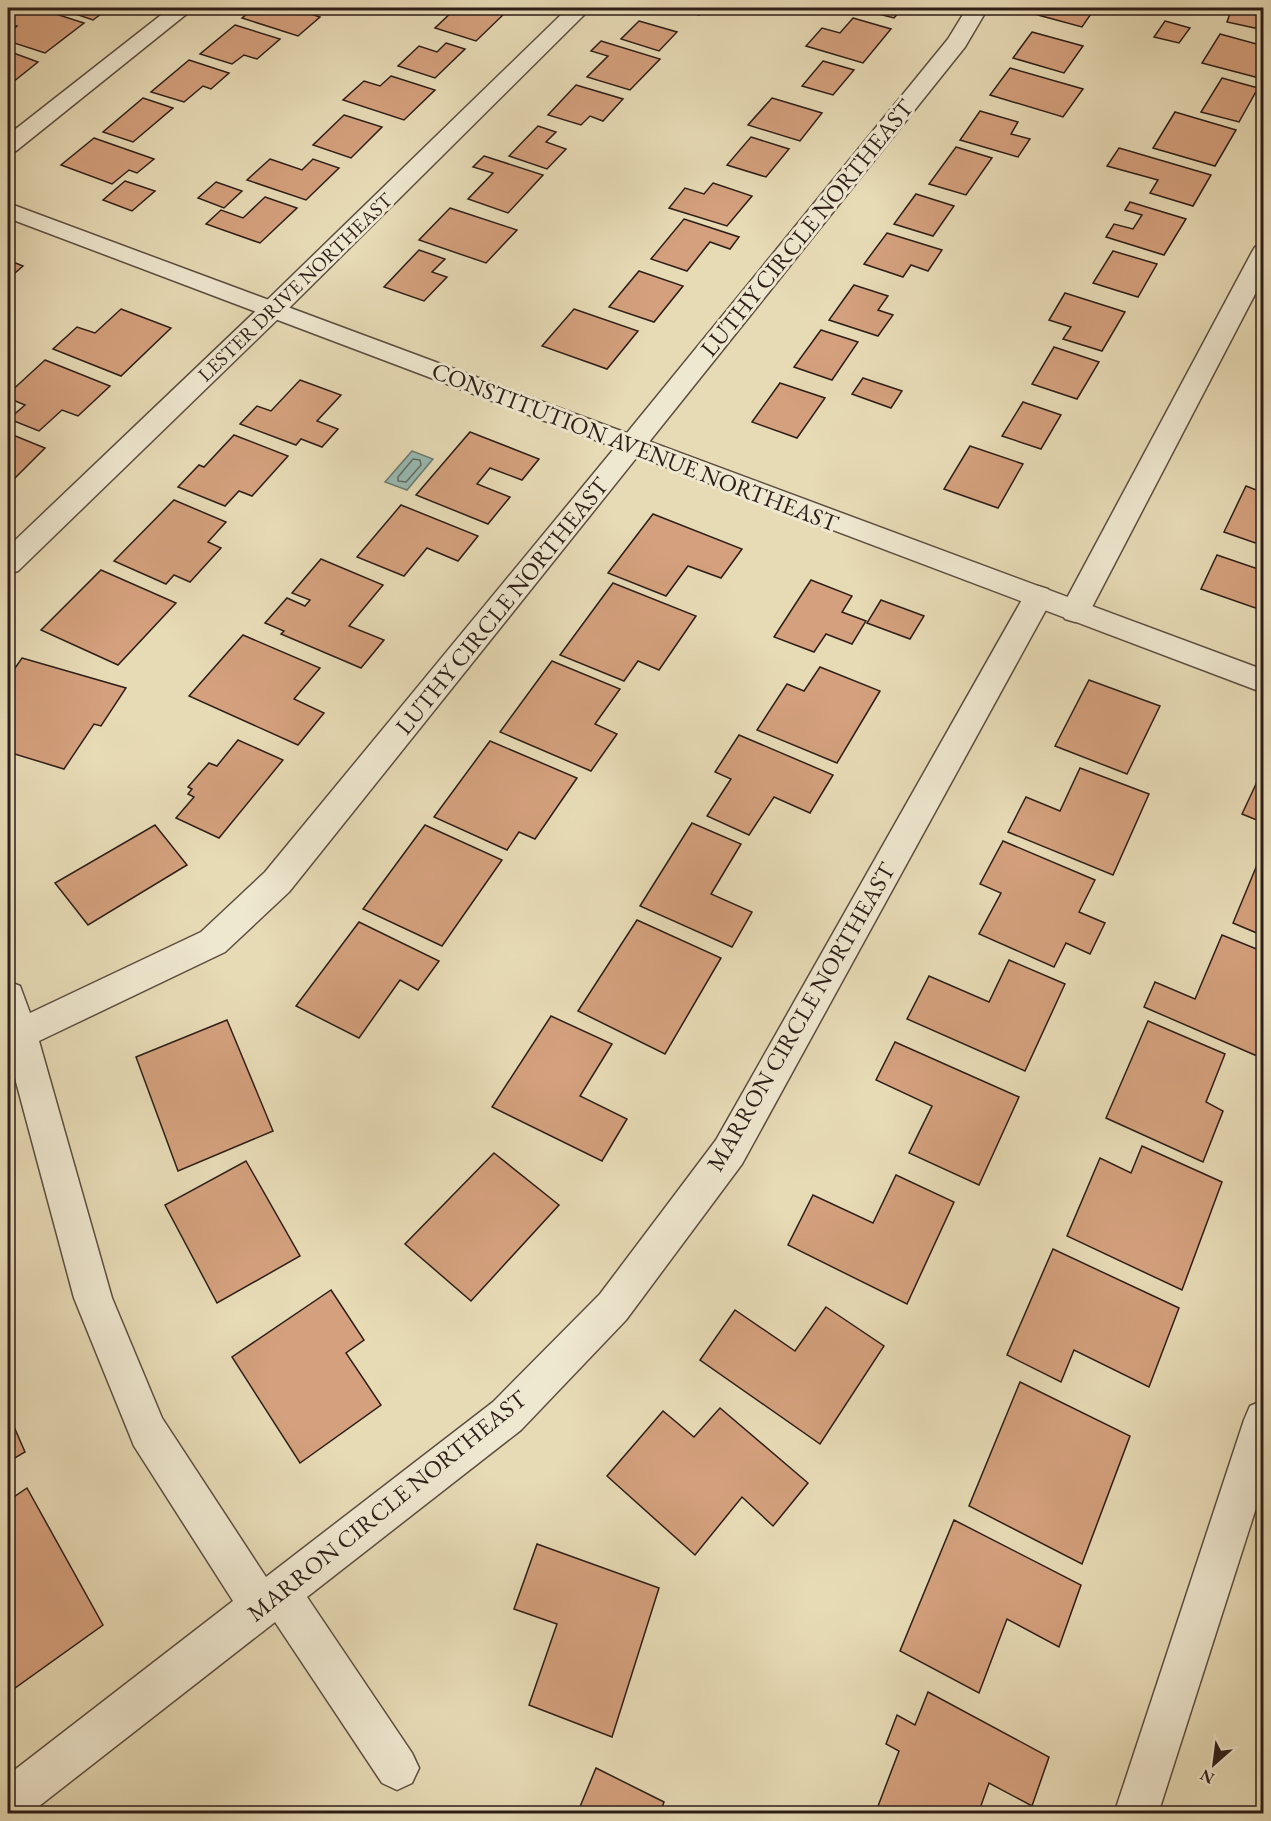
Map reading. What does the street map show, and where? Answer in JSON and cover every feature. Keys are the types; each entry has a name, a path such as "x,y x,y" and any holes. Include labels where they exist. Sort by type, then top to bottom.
{"street":[{"path":"8,146 183,8"},
{"name":"LESTER DRIVE NORTHEAST","path":"8,564 272,310 580,8"},
{"name":"LUTHY CIRCLE NORTHEAST","path":"20,1034 213,942 278,882 957,42 977,8"},
{"name":"CONSTITUTION AVENUE NORTHEAST","path":"8,210 1263,682"},
{"path":"1075,611 1263,252"},
{"name":"MARRON CIRCLE NORTHEAST","path":"8,1802 507,1416 613,1307 729,1152 1038,597"},
{"path":"8,996 93,1298 148,1432 270,1600 397,1768"},
{"path":"1136,1814 1263,1420"}],"water":[{"path":"412,451 433,459 407,490 385,482"}],"building":[{"path":"16,8 37,8 84,23 45,53 8,41 8,34 17,26 8,23 8,14"},
{"path":"109,8 93,20 61,9"},
{"path":"255,8 296,8 320,17 298,36 242,18"},
{"path":"456,8 482,8 504,14 476,41 435,28"},
{"path":"672,8 706,8 699,15"},
{"path":"855,8 903,8 894,18"},
{"path":"1043,8 1095,8 1082,27 1038,15"},
{"path":"1232,8 1264,8 1264,30 1227,22"},
{"path":"853,18 891,29 863,63 806,46 822,28 840,33"},
{"path":"639,21 677,32 659,51 621,39"},
{"path":"1165,21 1190,28 1179,43 1154,37"},
{"path":"235,25 280,39 257,59 244,55 232,64 200,54"},
{"path":"1032,32 1083,46 1064,73 1013,58"},
{"path":"1220,34 1264,46 1263,79 1202,63"},
{"path":"601,41 660,59 630,90 587,77 608,56 591,51"},
{"path":"446,43 465,49 435,78 398,66 419,46 437,52"},
{"path":"8,51 38,62 8,86"},
{"path":"189,60 229,73 211,89 203,86 184,102 151,92"},
{"path":"823,61 854,70 833,95 802,86"},
{"path":"1010,68 1083,89 1063,117 990,95"},
{"path":"391,76 435,90 404,120 343,100 364,81 380,86"},
{"path":"1222,78 1258,88 1239,122 1201,112"},
{"path":"576,85 623,99 603,121 590,116 581,125 548,115"},
{"path":"143,98 173,108 133,142 103,132"},
{"path":"772,98 822,113 800,141 748,125"},
{"path":"980,111 1018,122 1011,134 1030,139 1018,157 960,140"},
{"path":"1175,112 1236,130 1215,166 1153,148"},
{"path":"344,115 382,127 351,158 313,145"},
{"path":"538,126 556,132 546,142 566,149 547,169 509,156"},
{"path":"751,137 789,149 766,177 727,165"},
{"path":"94,138 154,159 137,173 129,170 112,184 61,165"},
{"path":"956,147 992,158 966,195 929,184"},
{"path":"1119,148 1211,175 1193,206 1150,193 1158,180 1107,166"},
{"path":"484,156 543,175 508,213 468,199 493,173 473,167"},
{"path":"270,159 302,170 313,159 339,168 306,200 247,180"},
{"path":"125,181 155,191 132,211 103,200"},
{"path":"216,182 242,191 224,208 198,198"},
{"path":"713,183 752,196 727,226 669,208 685,188 704,194"},
{"path":"916,194 954,206 933,236 894,224"},
{"path":"265,197 297,208 260,243 206,224 221,210 243,218"},
{"path":"1130,202 1186,219 1164,255 1106,237 1114,224 1133,229 1142,215 1125,210"},
{"path":"450,208 517,230 486,263 419,240"},
{"path":"684,219 739,237 730,249 710,242 687,271 651,259"},
{"path":"887,233 942,250 928,271 911,265 903,277 864,264"},
{"path":"419,250 445,259 432,272 447,277 424,301 384,287"},
{"path":"1113,251 1157,264 1138,297 1093,283"},
{"path":"8,260 23,266 8,279"},
{"path":"639,271 683,286 654,322 609,307"},
{"path":"854,285 888,296 878,310 893,315 878,336 829,320"},
{"path":"1065,293 1125,312 1102,351 1063,339 1071,327 1049,320"},
{"path":"121,309 171,328 121,376 53,349 77,327 95,333"},
{"path":"574,309 638,331 607,369 542,346"},
{"path":"821,330 858,342 832,380 794,367"},
{"path":"1054,347 1099,362 1077,399 1032,384"},
{"path":"45,360 110,386 78,416 62,410 39,431 9,419 25,405 8,398 8,394"},
{"path":"863,378 902,391 891,408 852,394"},
{"path":"300,380 341,395 317,421 338,429 322,447 301,439 296,445 240,424 257,406 271,411"},
{"path":"780,383 825,398 797,438 752,422"},
{"path":"1023,402 1061,415 1041,449 1002,436"},
{"path":"470,432 539,459 522,480 490,468 477,484 510,497 488,524 416,495"},
{"path":"8,433 45,448 8,485"},
{"path":"234,435 288,456 252,496 239,491 225,506 178,487 199,465 204,467"},
{"path":"970,446 1023,464 998,508 944,489"},
{"path":"1246,486 1264,493 1264,546 1224,532"},
{"path":"174,500 226,522 208,542 221,548 190,582 174,575 166,584 114,561"},
{"path":"401,505 478,536 458,561 427,548 404,576 357,557"},
{"path":"653,514 742,549 721,578 688,566 666,596 608,573"},
{"path":"1217,555 1264,571 1264,611 1201,589"},
{"path":"321,559 383,585 349,626 384,640 361,668 281,634 284,631 265,623 287,598 305,606 310,600 292,593"},
{"path":"101,570 176,603 118,665 41,630"},
{"path":"811,580 852,596 842,612 866,621 852,644 826,634 814,652 774,637"},
{"path":"613,583 696,616 659,670 638,661 624,681 560,655"},
{"path":"881,600 924,616 910,639 867,623"},
{"path":"243,635 320,668 294,699 324,713 298,745 189,696"},
{"path":"22,658 126,688 101,726 94,724 64,769 8,752 8,700 14,692 8,690 8,678"},
{"path":"552,661 620,689 595,724 617,734 591,771 500,732"},
{"path":"820,667 880,691 837,763 757,730 787,684 804,691"},
{"path":"1089,680 1160,706 1127,774 1055,746"},
{"path":"739,735 833,775 810,813 774,797 749,835 707,816 731,779 715,772"},
{"path":"238,740 283,760 219,838 176,818 194,797 188,794 192,789 188,787 209,763 217,766"},
{"path":"490,741 577,778 535,839 519,832 507,850 434,817"},
{"path":"1264,767 1264,823 1242,814"},
{"path":"1080,768 1149,794 1113,875 1008,832 1026,797 1060,811"},
{"path":"692,823 741,844 711,894 752,912 732,947 640,906"},
{"path":"155,825 187,865 88,925 55,883"},
{"path":"425,825 502,860 442,946 363,909"},
{"path":"1003,841 1095,880 1079,912 1105,923 1090,954 1066,943 1054,967 979,934 1001,893 980,884"},
{"path":"1264,848 1264,936 1233,923"},
{"path":"637,920 721,958 665,1054 578,1011"},
{"path":"359,922 439,961 418,990 400,980 359,1038 296,1006"},
{"path":"1222,935 1264,952 1264,1059 1144,1007 1155,982 1195,999"},
{"path":"1009,960 1065,984 1025,1071 907,1019 929,976 989,1002"},
{"path":"551,1016 612,1044 580,1096 627,1119 602,1161 492,1107"},
{"path":"227,1020 273,1131 178,1171 136,1057"},
{"path":"1148,1021 1225,1054 1206,1102 1223,1111 1203,1162 1106,1118"},
{"path":"895,1042 1019,1097 979,1185 909,1153 932,1106 876,1080"},
{"path":"1142,1146 1222,1182 1182,1290 1067,1236 1100,1158 1131,1173"},
{"path":"494,1153 559,1205 471,1301 405,1244"},
{"path":"246,1161 300,1256 217,1303 165,1205"},
{"path":"896,1175 954,1202 907,1304 788,1245 813,1195 873,1223"},
{"path":"1053,1249 1179,1308 1149,1387 1074,1350 1061,1382 1007,1355"},
{"path":"331,1290 364,1340 346,1353 381,1405 300,1463 232,1357"},
{"path":"826,1307 884,1346 820,1444 700,1360 735,1310 795,1351"},
{"path":"1020,1382 1130,1436 1082,1564 969,1506"},
{"path":"720,1408 808,1483 773,1526 742,1497 695,1555 607,1476 663,1411 694,1437"},
{"path":"8,1413 25,1452 8,1462"},
{"path":"27,1488 103,1625 8,1693 8,1501"},
{"path":"954,1520 1081,1585 1059,1647 1007,1619 979,1693 900,1651"},
{"path":"537,1544 659,1588 612,1737 529,1705 557,1624 514,1609"},
{"path":"928,1692 1049,1757 1032,1806 989,1783 978,1814 875,1814 899,1751 886,1744 897,1715 915,1725"},
{"path":"596,1768 664,1802 660,1814 577,1814"}]}
